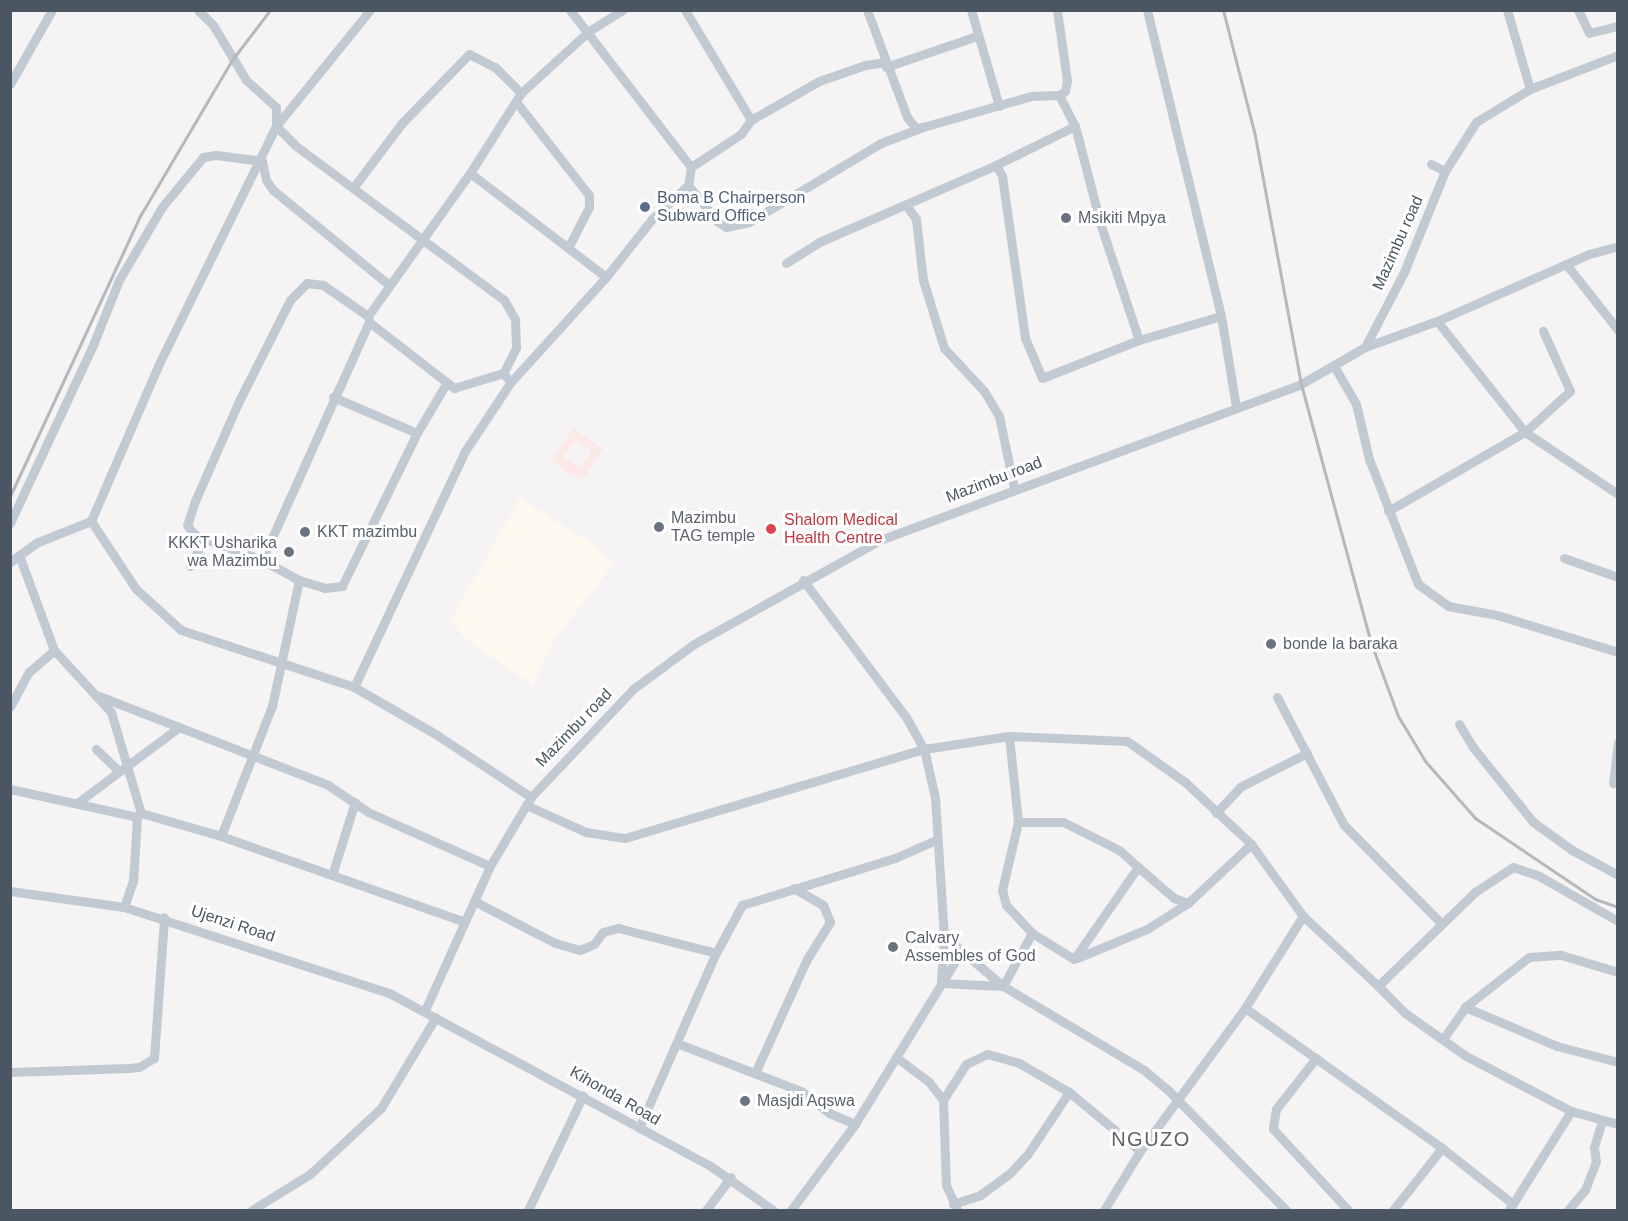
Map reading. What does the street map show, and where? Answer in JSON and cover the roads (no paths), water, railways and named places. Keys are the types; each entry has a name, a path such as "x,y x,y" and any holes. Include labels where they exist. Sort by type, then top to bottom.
{"street":[{"path":"10,84 52,10"},
{"path":"198,10 213,25 246,80 276,107 276,126"},
{"path":"10,562 38,542 91,521 158,366 228,221 262,161 276,126 370,10"},
{"path":"354,687 465,451 510,383 606,277 652,219 688,185 691,167 589,31 570,10"},
{"path":"262,560 368,319 389,285 422,236 470,173 522,93 589,31 623,10"},
{"path":"685,10 751,120"},
{"path":"867,10 909,121 916,128 1031,96 1059,95 1065,91 1067,80 1057,10"},
{"path":"971,10 999,106"},
{"path":"1147,10 1221,316 1236,407"},
{"path":"1507,10 1530,89"},
{"path":"1578,10 1589,33 1617,26"},
{"path":"691,167 741,134 751,120 819,81 865,65 886,64 977,36"},
{"path":"353,188 402,123 469,54 495,67 522,93"},
{"name":"Mazimbu road","path":"424,1010 490,866 528,801 633,688 694,644 803,580 880,540 1014,488 1301,384 1365,347 1404,272 1445,171 1476,122 1530,89 1617,55"},
{"path":"1059,95 1076,126 1101,226 1139,340"},
{"path":"517,103 589,195 589,207 569,246"},
{"path":"276,126 353,188 422,236 504,300 515,319 516,348 525,365"},
{"path":"786,263 819,242 996,165 1076,126"},
{"path":"688,185 718,222 739,226 856,156 923,127"},
{"path":"10,523 93,345 119,280 162,207 203,157 216,155 262,161"},
{"path":"262,161 266,180 273,190 389,285"},
{"path":"1431,164 1445,171"},
{"path":"996,165 1002,176 1025,338 1042,378 1139,340 1221,316"},
{"path":"470,173 569,246 606,277"},
{"path":"906,205 916,219 923,280 944,348 984,391 999,416 1014,488"},
{"path":"1365,347 1437,321 1566,264 1617,246"},
{"path":"1566,264 1617,330"},
{"path":"447,382 417,434 342,586 325,588 299,580 262,560 203,540 187,525 195,501 238,403 290,300 307,283 323,285 447,382 460,389 503,373 516,348"},
{"path":"1607,317 1617,316"},
{"path":"1437,321 1525,432 1617,494"},
{"path":"1388,512 1525,432 1570,391 1543,331"},
{"path":"516,348 538,350"},
{"path":"1334,366 1356,404 1388,512 1418,584 1440,603 1497,615 1617,651"},
{"path":"503,373 510,383"},
{"path":"333,397 417,434"},
{"path":"91,521 136,589 181,630 354,687 437,735 528,801 586,832 625,838 924,750 1009,736 1127,741 1185,782 1251,844 1303,916 1405,1013 1512,1082 1571,1111 1617,1124"},
{"path":"190,566 203,540"},
{"path":"19,555 54,650 111,712 128,763 132,791 139,815 133,881 124,906"},
{"path":"1564,558 1617,577"},
{"path":"221,836 272,706 299,580"},
{"path":"803,580 906,717 924,750 935,798 944,936 941,983"},
{"path":"10,707 29,672 54,650"},
{"path":"91,692 251,758 328,785 368,812 490,866"},
{"path":"1277,697 1344,825 1441,923"},
{"path":"1459,724 1472,746 1533,822 1616,875 1617,863"},
{"path":"77,802 178,728"},
{"path":"1009,736 1018,822 1002,890 1015,918 1032,933 1074,959"},
{"path":"1613,783 1617,742"},
{"path":"96,749 119,771"},
{"path":"1216,813 1240,787 1307,753"},
{"path":"10,789 139,815 221,836 333,873 464,921"},
{"path":"333,873 355,802"},
{"path":"1018,822 1063,822 1110,844 1174,898 1188,903"},
{"path":"639,1128 679,1044 716,953 742,905 895,858 936,840"},
{"path":"1074,959 1147,929 1188,903 1251,844"},
{"path":"1074,959 1138,867"},
{"path":"1378,986 1441,923 1491,880 1513,867 1539,876 1617,921"},
{"path":"755,1073 807,959 830,922 823,905 793,888"},
{"name":"Ujenzi Road","path":"10,891 124,906 164,917 381,991 436,1017"},
{"path":"474,901 555,943 580,950 594,945 603,932 618,927 716,953"},
{"path":"1104,1210 1140,1151 1176,1099 1245,1008 1303,916"},
{"path":"10,1072 140,1067 154,1058 164,917"},
{"path":"1003,986 1032,933"},
{"path":"944,936 960,952 1003,986 1144,1070 1176,1099 1286,1210"},
{"path":"791,1210 855,1125 960,952"},
{"path":"1443,1039 1465,1007 1519,963 1539,955 1583,960 1617,972"},
{"path":"941,983 1003,986"},
{"path":"1465,1007 1557,1046 1617,1062"},
{"path":"1245,1008 1442,1148 1511,1207 1571,1111"},
{"path":"252,1210 310,1174 381,1108 436,1017"},
{"name":"Kihonda Road","path":"436,1017 731,1177 772,1210"},
{"path":"679,1044 801,1091 829,1113 855,1125"},
{"path":"1069,1092 1027,1155 1010,1173 981,1195 955,1207 946,1185 943,1100 966,1064 987,1054 1020,1063 1069,1092 1140,1151"},
{"path":"896,1057 929,1082 943,1100"},
{"path":"1316,1058 1276,1109 1273,1129 1348,1210"},
{"path":"528,1210 583,1095"},
{"path":"1568,1210 1585,1190 1596,1162 1594,1147 1602,1120"},
{"path":"1393,1210 1442,1148"},
{"path":"706,1210 731,1177"}],"railway":[{"path":"10,496 140,216 232,60 270,10"},
{"path":"1223,10 1255,136 1301,384 1371,643 1398,716 1425,761 1475,818 1595,899 1618,907"}],"place":[{"name":"Boma B Chairperson Subward Office","path":"645,207"},
{"name":"Msikiti Mpya","path":"1066,218"},
{"name":"Mazimbu TAG temple","path":"659,527"},
{"name":"Shalom Medical Health Centre","path":"771,529"},
{"name":"KKT mazimbu","path":"305,532"},
{"name":"KKKT Usharika wa Mazimbu","path":"289,552"},
{"name":"bonde la baraka","path":"1271,644"},
{"name":"Calvary Assembles of God","path":"893,947"},
{"name":"Masjdi Aqswa","path":"745,1101"}],"district":[{"name":"NGUZO","path":"1151,1139"}]}
